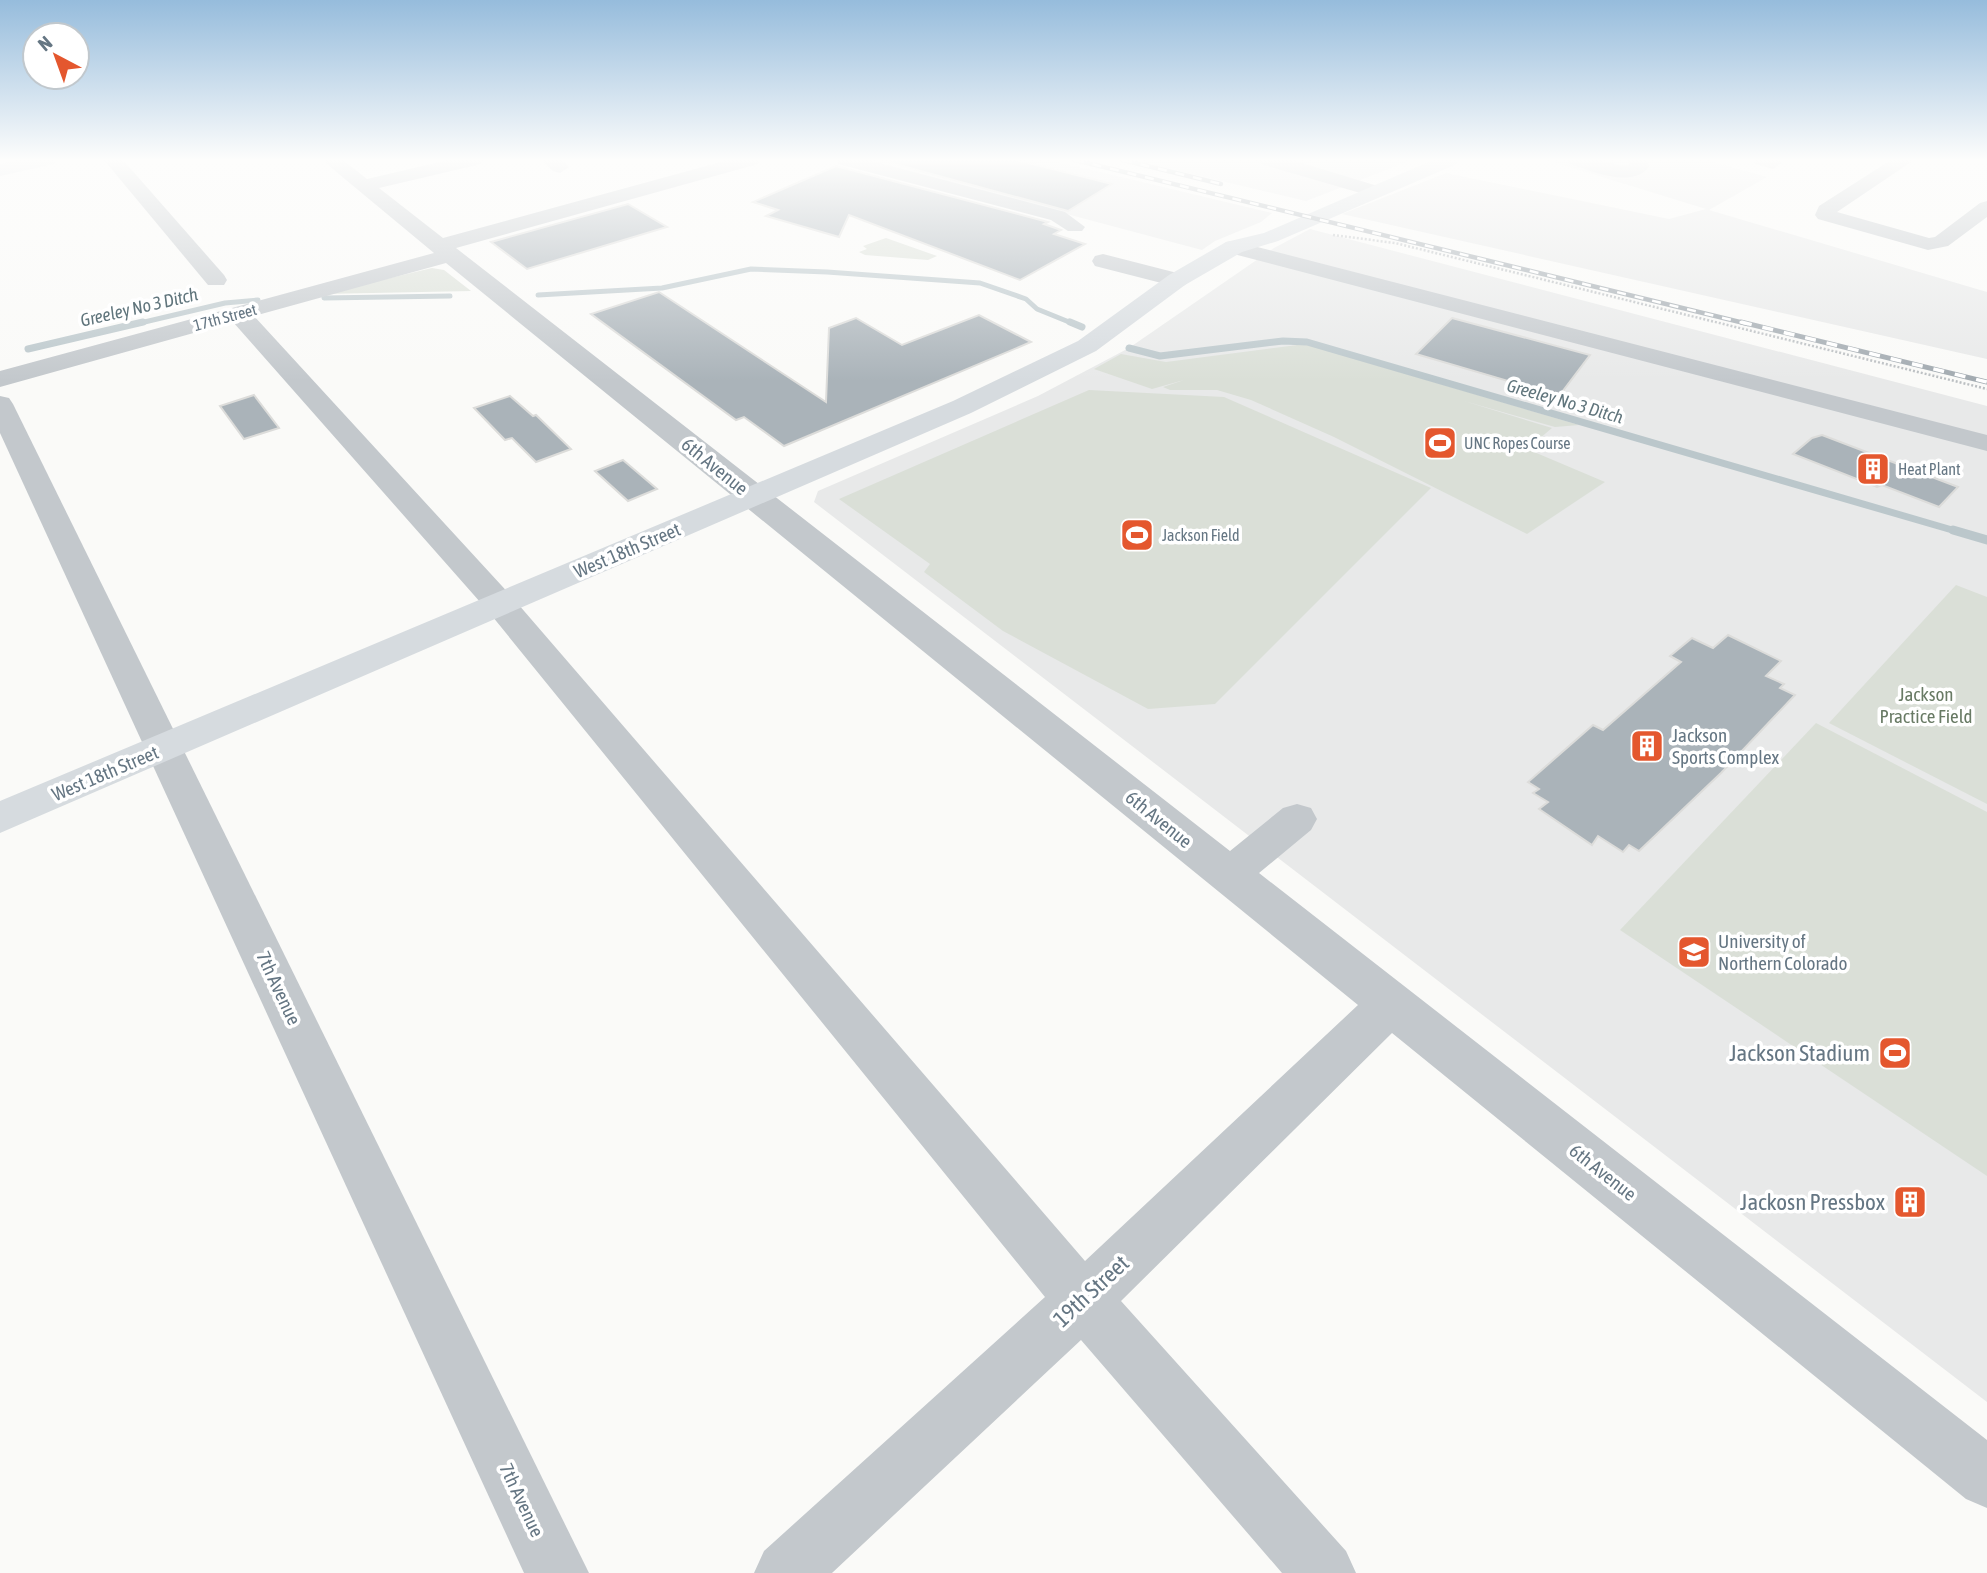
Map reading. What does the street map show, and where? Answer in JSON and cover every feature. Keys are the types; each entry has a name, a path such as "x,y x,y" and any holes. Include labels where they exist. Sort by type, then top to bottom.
{"main road":[{"name":"West 18th Street","path":"0,818 961,407 1087,346 1177,281 1234,247 1248,233"},
{"name":"West 18th Street","path":"1234,247 1279,233"}],"street":[{"path":"175,233 216,281"},
{"name":"6th Avenue","path":"423,233 1987,1478"},
{"name":"17th Street","path":"0,379 239,314 504,233"},
{"path":"1890,233 1928,244 1941,242 1952,233"},
{"path":"1234,247 1987,443"},
{"path":"1103,261 1177,281"},
{"path":"239,314 500,604 1083,1300 1324,1573"},
{"name":"7th Avenue","path":"0,404 557,1573"},
{"path":"1229,874 1297,819"},
{"name":"19th Street","path":"786,1573 1083,1300 1391,1004"}],"path":[{"path":"1326,233 1395,243 1987,389"}],"shaded area":[{"path":"1139,233 1233,233 1202,250"},
{"name":"University of Northern Colorado","path":"1302,233 1327,233 1987,406 1987,1402 814,502 818,491 1038,396 1129,348 1274,248"},
{"path":"1428,233 1788,233 1987,292 1987,359"}],"green space":[{"path":"886,238 937,256 928,260 865,255 859,252 867,249 863,246"},
{"path":"432,268 444,270 471,291 323,294"},
{"name":"UNC Ropes Course","path":"1305,344 1579,425 1555,427 1464,401 1552,428 1527,449 1605,482 1527,534 1334,437 1251,400 1217,390 1170,390 1163,387 1184,380 1152,389 1094,369 1121,354 1166,362"},
{"name":"Jackson Field","path":"1089,390 1224,397 1431,488 1215,704 1148,709 1003,631 924,572 930,564 839,499"},
{"name":"Jackson Practice Field","path":"1956,585 1987,597 1987,804 1829,723"},
{"name":"Jackson Stadium","path":"1816,723 1987,812 1987,1176 1620,930"}],"building":[{"path":"522,233 646,233 527,269 491,242"},
{"path":"897,233 1055,233 1085,244 1020,280"},
{"path":"659,292 826,402 829,328 856,318 902,345 979,315 1031,342 784,446 744,417 736,420 591,314"},
{"path":"1452,318 1590,355 1559,396 1416,354"},
{"path":"254,395 279,428 244,439 220,406"},
{"path":"510,396 533,416 536,415 571,449 536,462 512,438 505,440 474,408"},
{"name":"Heat Plant","path":"1822,435 1958,487 1939,507 1882,485 1877,487 1793,454 1812,438"},
{"path":"623,460 657,489 628,501 595,471"},
{"name":"Jackson Sports Complex","path":"1728,635 1781,661 1766,676 1784,684 1780,688 1795,695 1721,773 1639,851 1629,845 1623,852 1598,836 1592,845 1539,809 1548,802 1533,793 1539,789 1528,782 1593,725 1603,730 1681,662 1670,656 1692,638 1713,648"}],"waterway":[{"name":"Greeley No 3 Ditch","path":"538,295 662,288 751,269 827,272 980,283 1026,299 1037,309 1074,324"},
{"name":"Greeley No 3 Ditch","path":"324,298 450,296"},
{"name":"Greeley No 3 Ditch","path":"136,324 225,303 258,300"},
{"name":"Greeley No 3 Ditch","path":"28,349 143,322"},
{"name":"Greeley No 3 Ditch","path":"1070,322 1082,327"},
{"name":"Greeley No 3 Ditch","path":"1129,348 1160,356 1283,341 1307,342 1959,532"},
{"name":"Greeley No 3 Ditch","path":"1953,530 1987,540"}],"railway":[{"path":"1376,233 1748,324"},
{"path":"1741,322 1987,382"}],"place":[{"name":"UNC Ropes Course","path":"1440,443"},
{"name":"Heat Plant","path":"1873,469"},
{"name":"Jackson Field","path":"1137,535"},
{"name":"Jackson Sports Complex","path":"1647,746"},
{"name":"University of Northern Colorado","path":"1694,952"},
{"name":"Jackson Stadium","path":"1895,1053"},
{"name":"Jackosn Pressbox","path":"1910,1202"}]}
